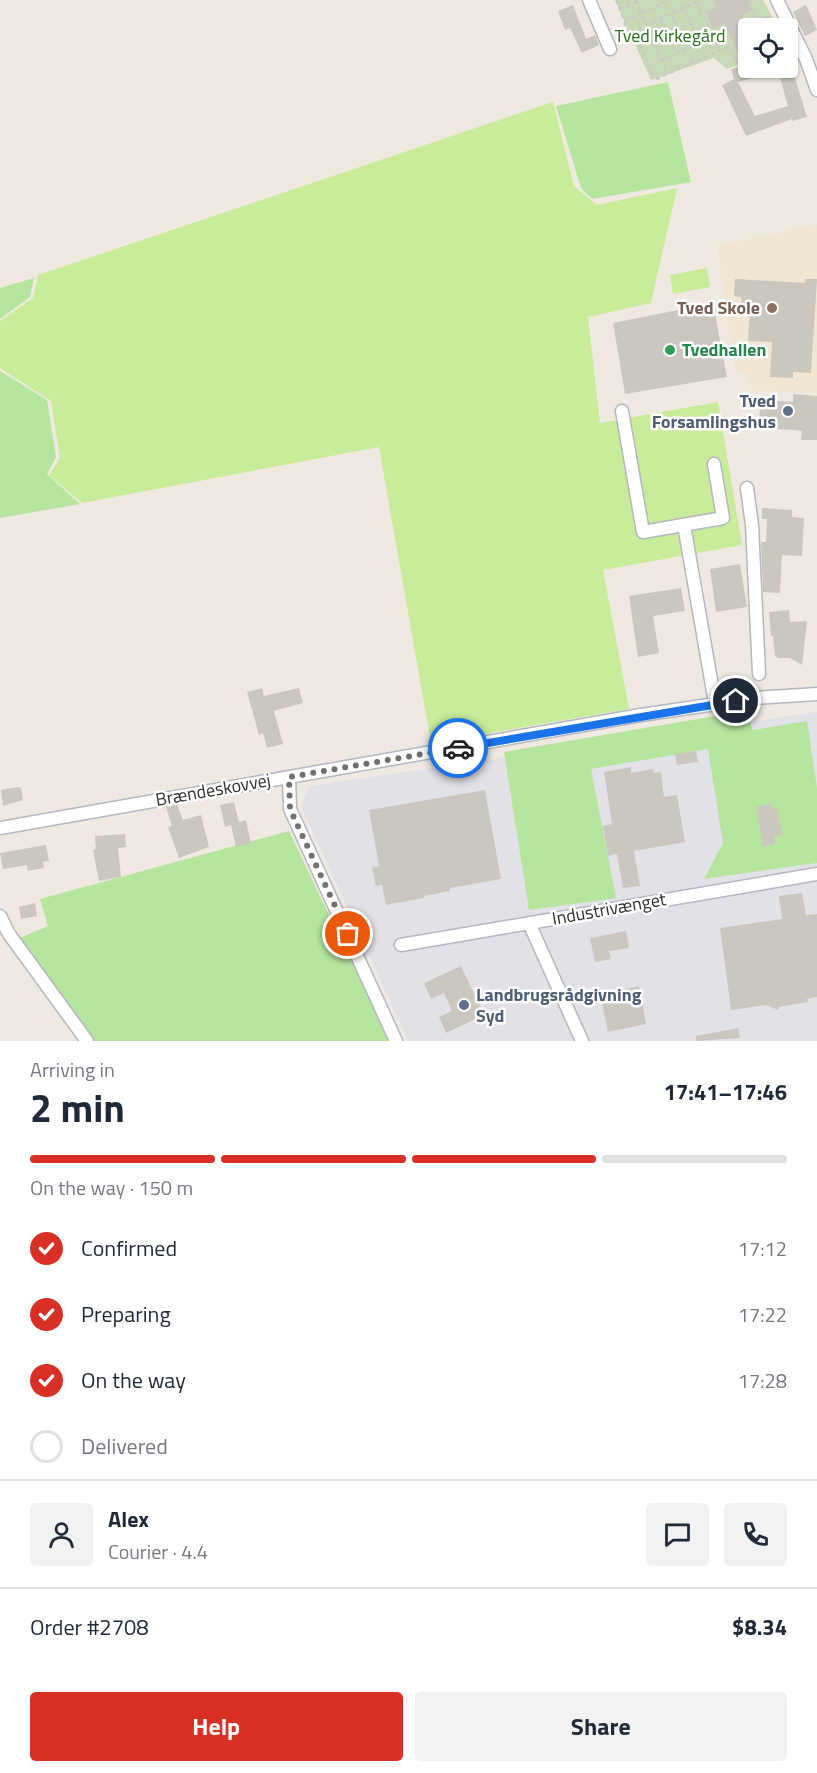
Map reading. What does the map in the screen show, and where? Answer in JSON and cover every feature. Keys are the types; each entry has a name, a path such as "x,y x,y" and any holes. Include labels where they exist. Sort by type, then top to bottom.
{"street":[{"path":"589,0 608,46"},
{"path":"779,5 806,58 817,90"},
{"path":"622,411 643,532 723,518 714,464"},
{"path":"747,488 752,525 759,674"},
{"path":"684,525 715,703"},
{"name":"Brændeskovvej","path":"0,828 715,703 817,694"},
{"path":"289,777 290,809 396,1041"},
{"name":"Industrivænget","path":"401,945 817,874"},
{"path":"0,916 9,934 87,1041"},
{"path":"529,923 582,1041"}],"path":[{"path":"616,0 629,33"},
{"path":"624,21 670,0"},
{"path":"608,46 629,33 701,0"},
{"path":"749,0 756,18"},
{"path":"619,9 637,1 668,74"},
{"path":"697,2 719,51"},
{"path":"763,18 779,5"},
{"path":"683,9 700,42"},
{"path":"671,14 688,48"},
{"path":"660,20 675,54"},
{"path":"695,32 708,26"},
{"path":"634,31 652,74 657,79 730,46 738,63"},
{"path":"662,60 712,36"}],"shaded area":[{"name":"Tved Skole","path":"817,224 817,393 752,391 746,372 735,371 717,246"},
{"path":"817,712 817,1041 408,1041 301,806 309,786"}],"green space":[{"name":"Tved Kirkegård","path":"615,0 763,0 773,18 738,18 738,65 727,69 714,58 651,80"},
{"path":"668,82 691,182 592,199 581,188 556,106"},
{"path":"553,102 574,186 597,205 677,188 651,303 588,317 600,423 718,402 742,545 603,570 629,709 431,743 379,447 82,503 49,475 60,458 51,401 0,368 0,321 33,298 38,275"},
{"path":"707,268 710,287 673,294 670,275"},
{"path":"34,278 30,297 0,319 0,288"},
{"path":"0,371 47,400 56,457 47,474 80,504 0,518"},
{"path":"745,711 753,730 807,721 817,788 817,863 704,879 723,843 708,749 591,769 616,898 529,910 504,752"},
{"path":"289,831 389,1041 94,1041 15,940 48,926 40,899"}],"building":[{"path":"713,0 748,0 752,11 742,15 743,18 738,18 738,54 725,24 713,29 706,12 716,8"},
{"path":"573,5 586,39 595,35 599,45 582,53 570,28 565,30 558,11"},
{"path":"806,5 817,30 805,36 793,12"},
{"path":"738,67 738,78 753,78 738,82 755,116 788,106 780,78 795,78 807,117 792,121 792,119 746,136 722,85 734,79 731,69"},
{"path":"735,279 805,283 805,279 817,279 811,373 793,372 793,378 770,377 772,342 748,341 750,304 741,303 741,297 734,296"},
{"name":"Tvedhallen","path":"688,308 688,313 714,309 727,377 625,394 613,323"},
{"name":"Tved Forsamlingshus","path":"793,394 817,396 817,440 801,440 802,431 759,428 760,400 793,402"},
{"path":"762,508 792,510 792,517 804,518 802,556 782,555 780,593 763,592 761,542 766,542 767,519 762,519"},
{"path":"740,564 747,607 716,612 710,569"},
{"path":"681,588 685,611 653,616 659,653 638,657 629,596"},
{"path":"789,610 790,622 807,621 802,665 790,658 775,656 769,612"},
{"path":"262,688 264,696 299,688 303,703 274,711 283,744 267,748 263,733 259,735 247,692"},
{"path":"696,751 698,762 677,765 675,754"},
{"path":"631,767 631,773 653,769 654,773 661,772 664,797 677,795 685,842 634,851 640,886 623,888 617,854 608,856 603,826 612,824 604,772"},
{"path":"21,788 23,800 3,806 1,790"},
{"path":"485,790 501,879 450,888 450,891 424,896 424,898 386,905 382,885 376,886 372,867 379,866 369,810"},
{"path":"234,802 239,822 246,820 251,843 236,847 231,825 225,827 220,805"},
{"path":"771,804 772,809 777,808 782,835 774,836 775,844 763,846 756,807"},
{"path":"177,805 183,820 201,815 209,847 179,858 168,827 172,826 166,807"},
{"path":"125,834 126,847 118,848 121,877 99,881 93,850 96,849 95,836"},
{"path":"46,845 49,861 43,862 44,868 28,871 27,865 3,869 0,853"},
{"path":"802,893 806,915 817,914 817,997 807,999 808,1002 779,1007 778,1010 766,1005 731,1010 720,928 782,919 779,896"},
{"path":"35,903 37,916 21,919 19,907"},
{"path":"626,931 629,948 609,951 611,959 595,962 590,938"},
{"name":"Landbrugsrådgivning Syd","path":"461,966 484,1015 446,1033 439,1017 452,1011 444,993 431,999 424,983"},
{"path":"639,986 646,1024 608,1032 600,994"},
{"path":"738,1028 740,1038 696,1041 696,1036"}],"way so far":[{"path":"348,934 290,809 289,777 458,748"}],"place":[{"name":"Tved Skole","path":"772,308"},
{"name":"Tvedhallen","path":"670,350"},
{"name":"Tved Forsamlingshus","path":"788,411"},
{"name":"Landbrugsrådgivning Syd","path":"464,1005"}],"route":[{"path":"458,748 641,715 736,701"}]}
